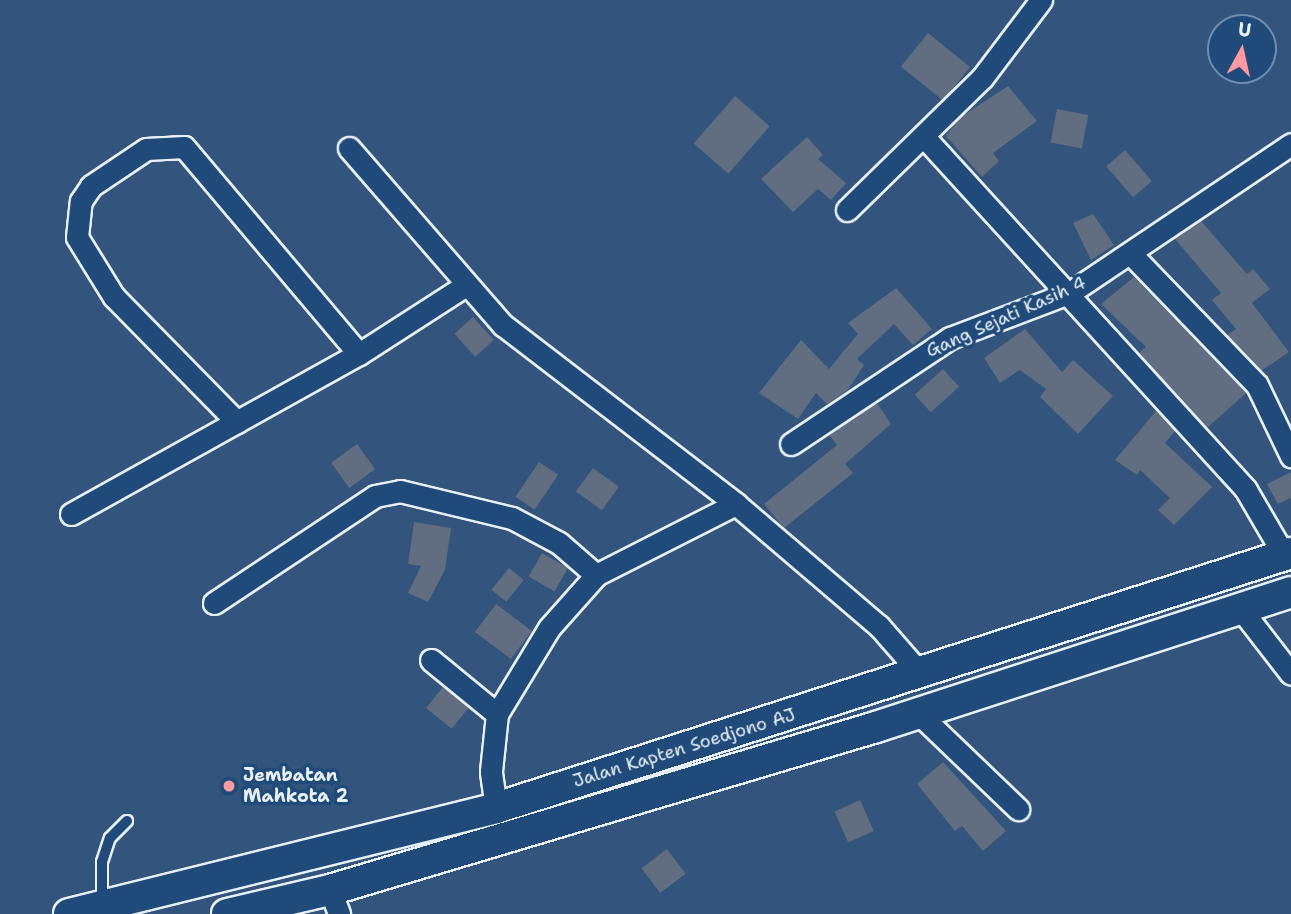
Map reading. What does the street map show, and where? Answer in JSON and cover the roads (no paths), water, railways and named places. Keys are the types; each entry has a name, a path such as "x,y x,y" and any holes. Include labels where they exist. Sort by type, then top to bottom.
{"main road":[{"name":"Jalan Kapten Soedjono AJ","path":"69,914 496,808 1288,554"},
{"name":"Jalan Kapten Soedjono AJ","path":"227,914 335,902 1291,592"},
{"path":"863,692 876,727"}],"street":[{"path":"847,210 925,138 982,78 1041,0"},
{"path":"925,138 1071,292 1246,490 1288,554"},
{"name":"Gang Sejati Kasih 4","path":"792,444 950,338 1071,292 1291,144"},
{"path":"237,422 114,297 77,237 80,201 91,186 146,149 184,147 359,354"},
{"path":"349,148 466,285 538,353 736,504 879,626 920,673"},
{"path":"1130,253 1251,378 1291,456"},
{"path":"71,514 359,354 466,285"},
{"path":"214,603 375,496 400,491 512,518 559,543 596,575"},
{"path":"496,808 491,771 497,714 549,628 596,575 736,504"},
{"path":"1240,608 1291,674"},
{"path":"431,660 497,714"},
{"path":"918,713 1018,809"}],"lane":[{"path":"102,906 102,862 110,838 127,821"}],"place":[{"name":"Jembatan Mahkota 2","path":"229,786"}]}
